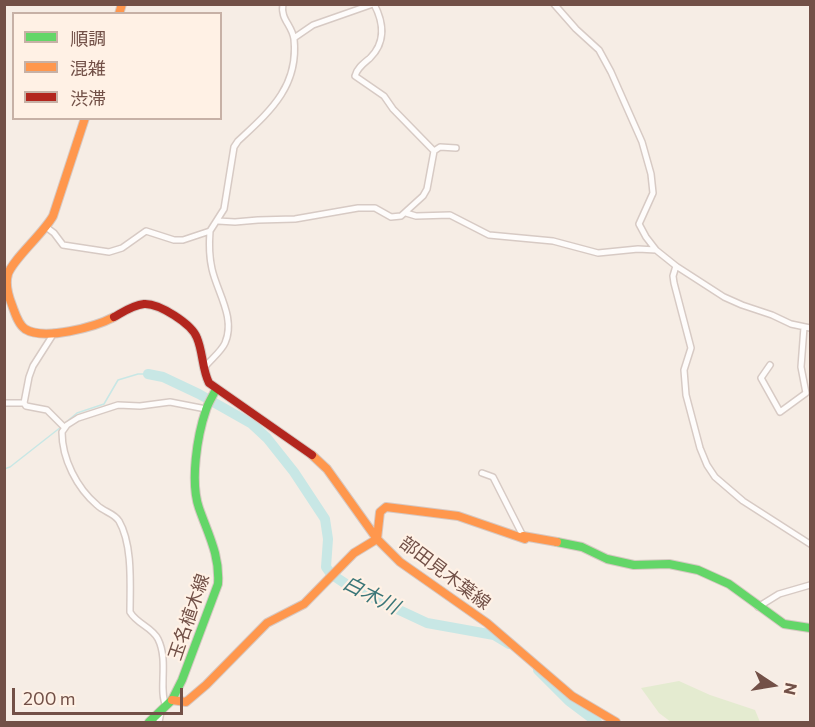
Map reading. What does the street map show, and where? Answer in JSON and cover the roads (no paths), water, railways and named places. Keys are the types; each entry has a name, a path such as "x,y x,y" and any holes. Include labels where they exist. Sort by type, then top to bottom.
{"main road":[{"path":"84,120 53,216 9,271 6,280 8,296 19,323 32,332 54,333 92,326 136,305 154,305 194,329 199,342 203,369 209,383 216,389"},
{"name":"玉名植木線","path":"149,723 166,706 183,680 218,584 221,568 195,491 195,472 207,407 216,389"},
{"name":"部田見木葉線","path":"216,389 232,397 312,455 327,469 377,538 400,562 488,623 573,696 616,723"},
{"path":"166,706 186,702 267,623 304,604 354,553 377,538 380,512 386,507 458,516 525,539 523,536 582,547 607,559 634,565 669,564 698,570 729,584 784,624 810,628"}],"street":[{"path":"46,227 63,245 103,252 122,248 146,231 174,240 183,240 210,231 218,221 226,201 234,147 272,110 283,93 292,67 294,38 282,15 283,4"},
{"path":"294,38 313,25 373,4 383,24 382,34 373,55 361,66 355,76 384,96 393,109 434,151"},
{"path":"554,4 599,50 639,135 648,160 653,193 639,224 656,250 724,297 791,324 807,327 801,367 806,393 780,412 761,378 770,365"},
{"path":"218,221 295,219 358,208 375,208 391,217 405,213 423,196 429,186 430,166 434,151 440,147 456,148"},
{"path":"405,213 416,216 450,215 489,235 553,241 598,253 638,249 656,250"},
{"path":"203,369 225,343 229,329 226,309 209,256 210,231"},
{"path":"676,266 673,276 674,283 691,348 684,370 686,389 693,423 707,465 725,487 743,501 810,544"},
{"path":"24,403 33,366 54,333"},
{"path":"62,425 78,417 118,405 140,406 170,402 207,407"},
{"path":"4,403 24,403 26,406 47,410 62,425 64,451 75,477 95,504 112,514 121,526 128,559 131,589 130,612 139,623 157,637 164,657 166,706 159,723"},
{"path":"482,473 493,477 523,536"},
{"path":"758,607 779,594 810,585"}],"waterway":[{"path":"65,423 77,413 104,404 118,380 138,374 148,374"},
{"name":"白木川","path":"148,374 163,377 199,394 252,424 267,438 294,472 325,519 328,539 326,567 331,574 352,588 427,623 494,635 509,644"},
{"path":"4,469 10,467 61,427"},
{"name":"白木川","path":"538,670 569,701 597,722"}]}
